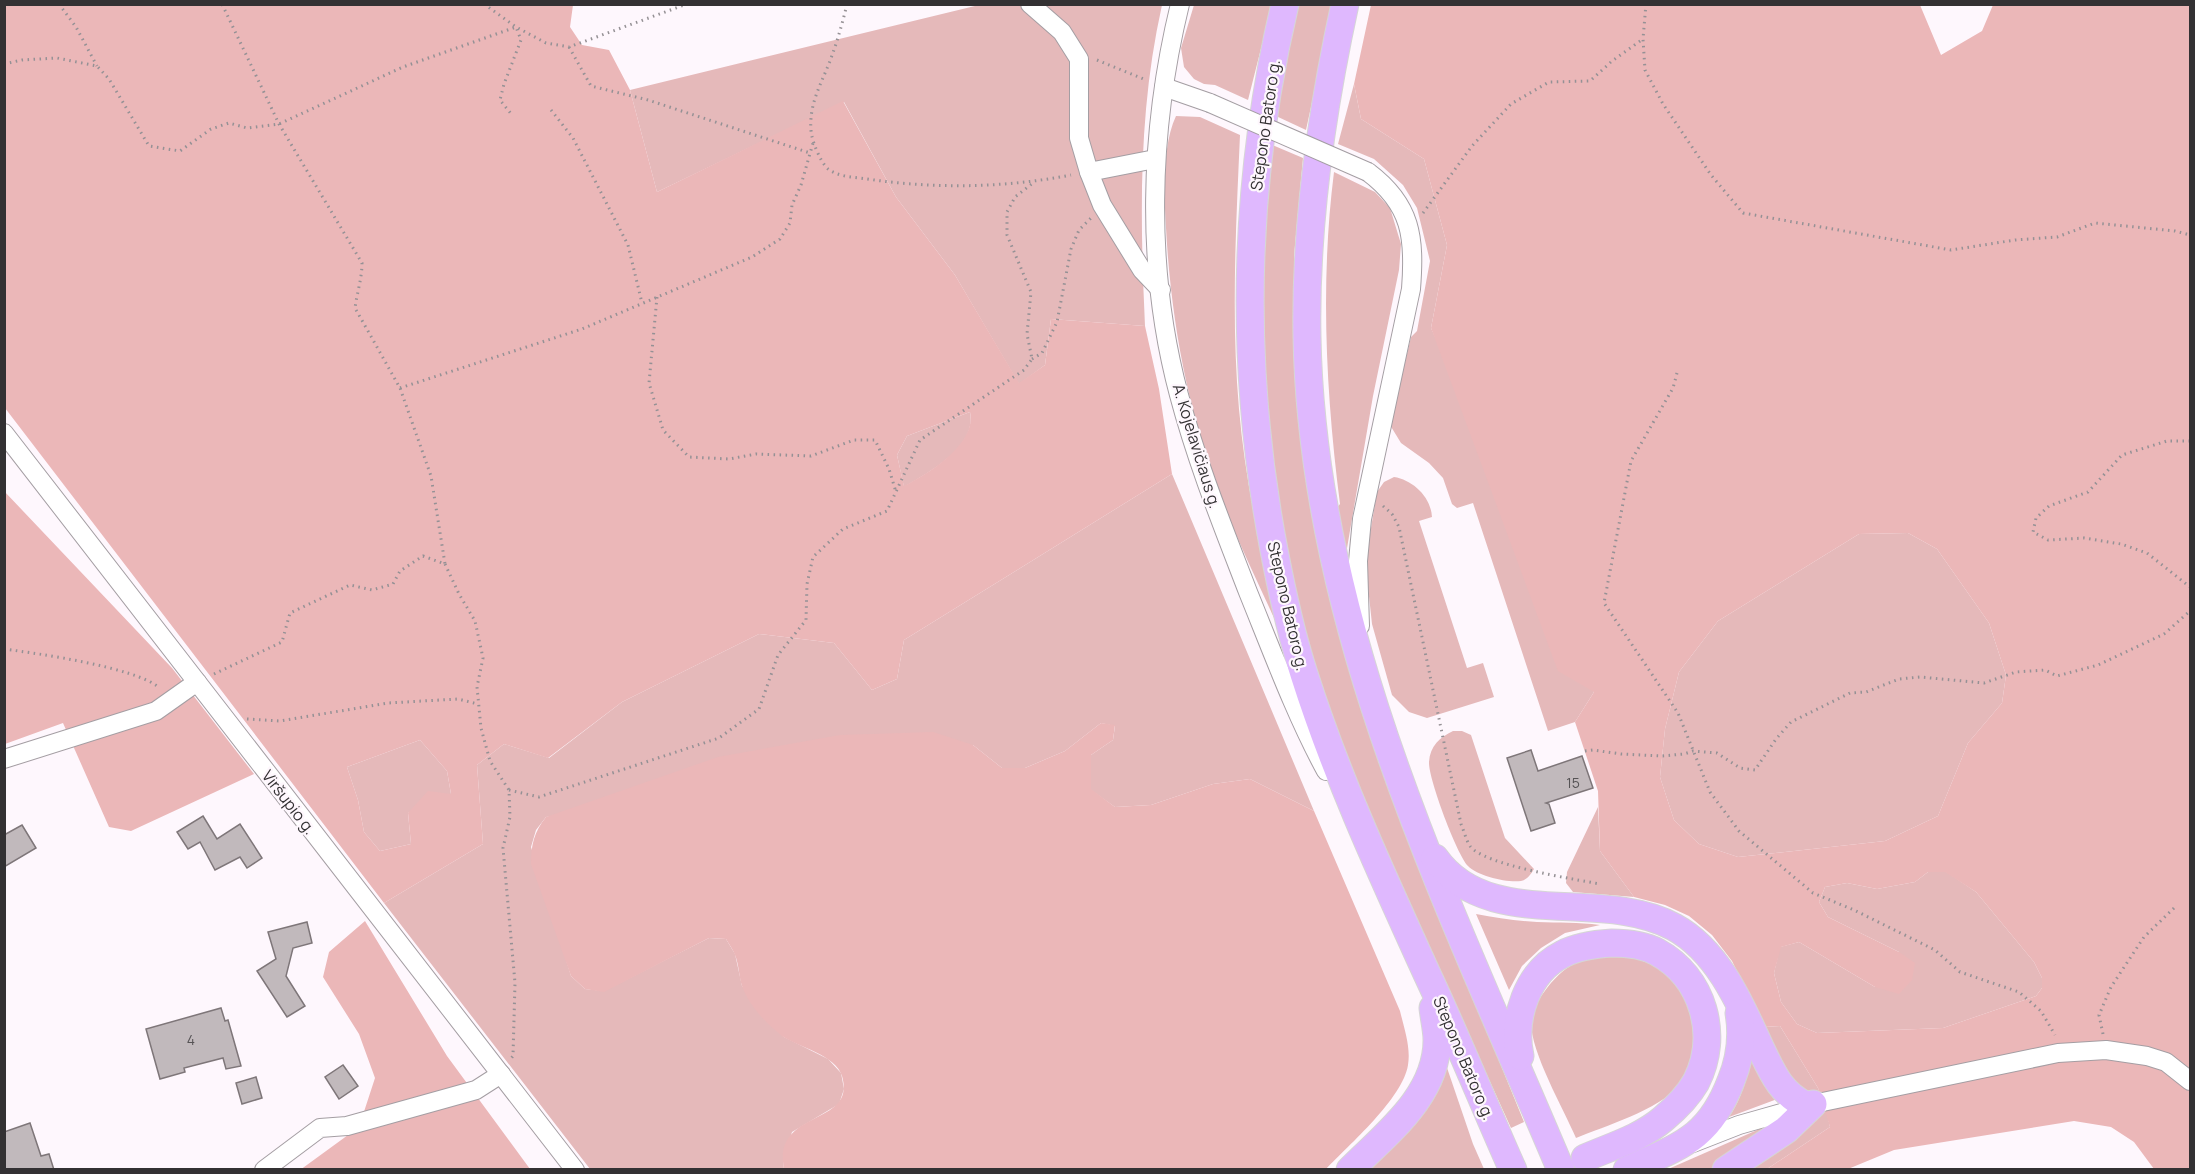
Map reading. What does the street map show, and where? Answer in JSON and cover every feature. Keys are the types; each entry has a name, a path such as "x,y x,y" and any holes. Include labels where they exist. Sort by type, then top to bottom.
{"main road":[{"name":"Stepono Batoro g.","path":"1285,4 1269,83 1255,180 1249,312 1254,417 1266,507 1288,618 1303,673 1329,748 1374,858 1429,976 1513,1170"},
{"path":"1345,4 1324,109 1314,176 1307,258 1307,339 1312,408 1330,536 1362,664 1420,835 1528,1089 1573,1164 1629,1139 1660,1121 1682,1101 1696,1082 1705,1056 1708,1022 1697,992 1680,968 1655,951 1625,943 1593,944 1563,954 1542,969 1529,988 1519,1017 1518,1045 1528,1089"},
{"path":"1420,835 1438,862 1451,875 1467,889 1481,895 1507,901 1632,912 1660,919 1685,933 1706,952 1736,998 1775,1078 1790,1096 1810,1105 1786,1130 1726,1170"},
{"path":"1350,1170 1403,1117 1427,1083 1434,1066 1437,1040 1429,976"},
{"path":"1627,1170 1675,1149 1701,1131 1713,1118 1730,1085 1740,1051 1741,1026 1736,998"}],"street":[{"path":"1030,4 1062,32 1079,59 1079,138 1089,172 1102,206 1142,270 1161,290"},
{"name":"A. Kojelavičiaus g.","path":"1180,4 1170,44 1155,159 1155,225 1168,346 1198,460 1222,527 1274,656 1323,764 1374,858"},
{"path":"1164,87 1210,103 1368,172 1383,183 1394,196 1410,231 1414,254 1411,289 1366,500 1358,561 1362,664"},
{"path":"1089,172 1155,159"},
{"name":"Viršupio g.","path":"4,433 575,1170"},
{"path":"4,759 156,711 197,682"},
{"path":"1675,1149 1738,1125 1810,1105 2058,1053 2106,1050 2147,1056 2166,1062 2190,1082"},
{"path":"264,1170 320,1128 347,1126 476,1090 501,1074"}],"path":[{"path":"59,4 76,27 97,66 109,79 149,146 180,151 211,129 229,123 247,128 279,124 403,67 516,27"},
{"path":"222,4 279,124 362,262 362,276 356,308 400,388 431,477 445,564 475,621 483,658 477,687 481,728 490,761 509,790 510,817 503,848 515,982 513,1056 501,1074"},
{"path":"484,4 516,27 546,43 569,46 687,4"},
{"path":"400,388 582,329 752,256 780,239 790,223 792,205 801,185 813,143 811,111 817,88 828,65 848,4"},
{"path":"1646,4 1643,39 1645,70 1663,105 1711,176 1743,213 1951,250 2015,240 2057,237 2095,223 2175,231 2190,235"},
{"path":"512,115 500,100 521,40 516,27"},
{"path":"1410,231 1472,146 1511,104 1549,82 1590,81 1612,61 1643,39"},
{"path":"569,46 591,86 648,100 810,153"},
{"path":"4,64 22,60 57,58 97,66"},
{"path":"1109,66 1145,80"},
{"path":"551,111 573,138 628,246 642,303"},
{"path":"813,143 827,168 843,176 905,185 990,186 1033,183 1089,172"},
{"path":"1032,359 1027,334 1031,292 1007,235 1007,212 1015,197 1033,183"},
{"path":"509,790 539,797 719,738 759,708 778,655 806,620 807,584 813,557 843,529 887,512 920,440 1024,370 1032,359 1042,353 1057,322 1071,249 1079,230 1102,206"},
{"path":"657,297 649,383 663,430 689,457 729,459 756,454 811,456 854,440 875,440 889,469 896,493"},
{"path":"1677,374 1673,388 1631,461 1604,603 1678,713 1710,792 1739,831 1813,893 1854,910 1935,950 1960,972 2019,992 2041,1011 2055,1032 2058,1053"},
{"path":"2190,441 2167,441 2122,455 2088,492 2049,506 2036,518 2032,531 2048,540 2084,538 2121,544 2147,553 2190,587"},
{"path":"1366,500 1382,505 1392,514 1399,527 1461,824 1470,846 1482,856 1503,864 1609,886"},
{"path":"197,682 282,642 290,613 350,585 372,590 393,584 400,571 423,556 445,564"},
{"path":"1585,751 1662,756 1693,751 1717,753 1740,768 1755,770 1791,722 1850,693 1866,692 1899,679 1920,677 1984,682 2016,672 2045,670 2057,676 2098,665 2164,634 2190,611"},
{"path":"4,649 88,664 150,680 162,690 169,702"},
{"path":"228,722 255,718 280,721 388,703 458,699 478,704"},
{"path":"2106,1050 2099,1015 2111,987 2144,937 2174,908"}],"shaded area":[{"path":"5,4 573,5 570,27 582,45 609,50 630,90 657,192 843,101 896,197 955,275 1019,383 1045,365 1051,319 1145,326 1159,389 1172,474 904,640 897,679 872,690 834,643 759,634 622,702 548,758 504,744 477,765 483,844 384,903 5,408","holes":["970,412 970,424 959,446 937,466 904,486 897,455 907,436","420,740 447,771 451,794 428,791 408,813 411,844 380,851 364,832 358,800 347,767"]},
{"path":"979,5 1162,5 1154,45 1145,125 1142,245 1145,326 1051,319 1045,365 1019,384 955,275 896,197 844,102 657,192 630,90"},
{"path":"1194,5 1272,5 1248,100 1215,85 1204,84 1194,79 1184,67 1181,48"},
{"path":"1298,5 1333,5 1306,130 1276,116"},
{"path":"1371,5 1920,5 1941,55 1982,31 1993,5 2190,5 2190,1169 2154,1169 2134,1142 2111,1127 2074,1121 1894,1150 1848,1169 1767,1169 1830,1127 1818,1088 1780,1026 1764,1027 1732,961 1712,935 1689,916 1665,905 1634,897 1600,851 1598,791 1575,722 1594,692 1558,671 1431,328 1447,245 1424,159 1361,119 1354,84","holes":["1908,533 1937,549 1989,623 2006,675 2002,703 1968,743 1938,816 1885,841 1738,857 1699,844 1674,820 1660,777 1665,729 1679,672 1718,621 1859,534","1928,872 1945,872 1976,892 2034,962 2042,978 2042,988 2036,996 1943,1028 1817,1033 1797,1024 1781,1002 1774,973 1781,947 1799,942 1875,987 1899,994 1912,980 1915,963 1899,952 1828,917 1819,902 1825,887 1847,883 1877,889 1915,882"]},
{"path":"1354,84 1361,119 1424,159 1447,245 1431,328 1594,692 1575,722 1548,731 1473,503 1457,508 1452,504 1443,478 1429,463 1401,443 1390,425 1411,337 1417,331 1430,261 1417,208 1403,185 1374,159 1338,144"},
{"path":"1176,116 1200,117 1240,135 1235,306 1239,409 1249,489 1275,620 1212,474 1192,405 1177,335 1168,264 1165,200 1166,156 1171,128"},
{"path":"1270,144 1303,158 1294,256 1294,330 1317,534 1337,627 1367,721 1436,906 1524,1122 1511,1128 1353,774 1314,669 1289,570 1272,477 1260,298"},
{"path":"1334,172 1375,192 1390,208 1401,244 1399,270 1373,396 1346,554 1336,509 1340,504 1331,421 1326,338 1327,255"},
{"path":"970,412 970,425 959,447 938,466 904,487 897,455 907,436"},
{"path":"1172,474 1314,811 1250,779 1213,784 1151,805 1115,807 1091,790 1091,755 1113,740 1115,726 1101,723 1065,751 1025,768 1002,768 973,745 546,817 536,830 531,847 571,976 585,989 604,991 709,938 726,939 735,954 742,986 784,1037 828,1059 841,1073 844,1089 839,1104 792,1132 783,1162 784,1169 590,1169 384,903 483,844 477,765 504,744 549,758 622,702 759,634 834,643 872,690 897,679 904,640"},
{"path":"1394,477 1408,482 1425,496 1432,517 1419,521 1467,668 1483,663 1494,697 1427,718 1409,712 1392,695 1372,624 1368,587 1368,546 1377,492 1384,482"},
{"path":"4,491 172,668 254,774 131,831 109,827 63,723 5,744"},
{"path":"1908,533 1937,549 1989,623 2006,675 2002,703 1968,743 1938,816 1885,841 1738,857 1699,844 1674,820 1660,777 1665,729 1679,672 1718,621 1859,534"},
{"path":"1101,723 1115,725 1113,740 1091,755 1091,789 1115,807 1151,805 1213,784 1250,779 1314,811 1400,1011 1409,1051 1404,1078 1396,1092 1374,1120 1326,1169 784,1169 784,1150 790,1136 801,1126 827,1112 838,1103 843,1092 842,1076 832,1062 782,1036 759,1014 745,994 735,955 726,939 709,938 604,992 585,989 571,976 531,864 534,839 546,817 718,757 840,735 933,732 973,745 1002,768 1025,768 1065,751"},
{"path":"1453,731 1462,731 1471,735 1505,838 1534,869 1523,880 1501,880 1473,870 1463,859 1457,847 1438,799 1429,762 1431,751 1436,743"},
{"path":"420,740 447,771 451,794 408,813 411,844 380,851 364,832 358,800 347,767"},
{"path":"1598,807 1600,851 1634,897 1573,892 1566,883 1567,872"},
{"path":"1945,871 1976,892 2034,962 2042,978 2042,988 2036,996 1943,1028 1817,1033 1797,1024 1781,1002 1774,973 1780,947 1799,942 1875,987 1899,952 1828,917 1819,902 1825,887 1847,883 1877,889 1915,882 1928,872"},
{"path":"1476,914 1522,921 1600,925 1565,933 1541,948 1522,966 1509,990"},
{"path":"365,921 447,1056 530,1169 300,1170 359,1127 375,1078 359,1034 323,977 329,952"},
{"path":"1620,955 1644,961 1656,967 1677,985 1691,1013 1694,1028 1692,1058 1678,1086 1658,1103 1576,1138 1541,1063 1532,1033 1531,1017 1547,988 1563,971 1588,959"},
{"path":"1780,1026 1821,1096 1792,1084 1764,1027"},
{"path":"1752,1056 1780,1098 1729,1117 1744,1087"},
{"path":"1444,1059 1484,1169 1359,1170"},
{"path":"1826,1109 1830,1127 1767,1169 1736,1170 1741,1164 1806,1130"},
{"path":"1780,1120 1716,1169 1666,1170"}],"building":[{"path":"1531,750 1538,771 1582,756 1593,788 1546,803 1549,804 1555,823 1531,831 1507,758"},
{"path":"203,816 217,839 240,824 262,858 247,868 240,857 215,870 200,842 188,849 177,832"},
{"path":"22,825 36,848 4,867 4,835"},
{"path":"307,922 312,943 293,948 286,976 305,1006 287,1017 257,971 276,959 268,932"},
{"path":"221,1008 225,1021 228,1020 241,1066 226,1069 223,1058 184,1068 185,1072 160,1079 146,1029"},
{"path":"343,1065 358,1086 339,1099 325,1077"},
{"path":"256,1077 262,1098 242,1104 236,1083"},
{"path":"30,1123 41,1156 49,1154 54,1170 4,1170 4,1132"}]}
